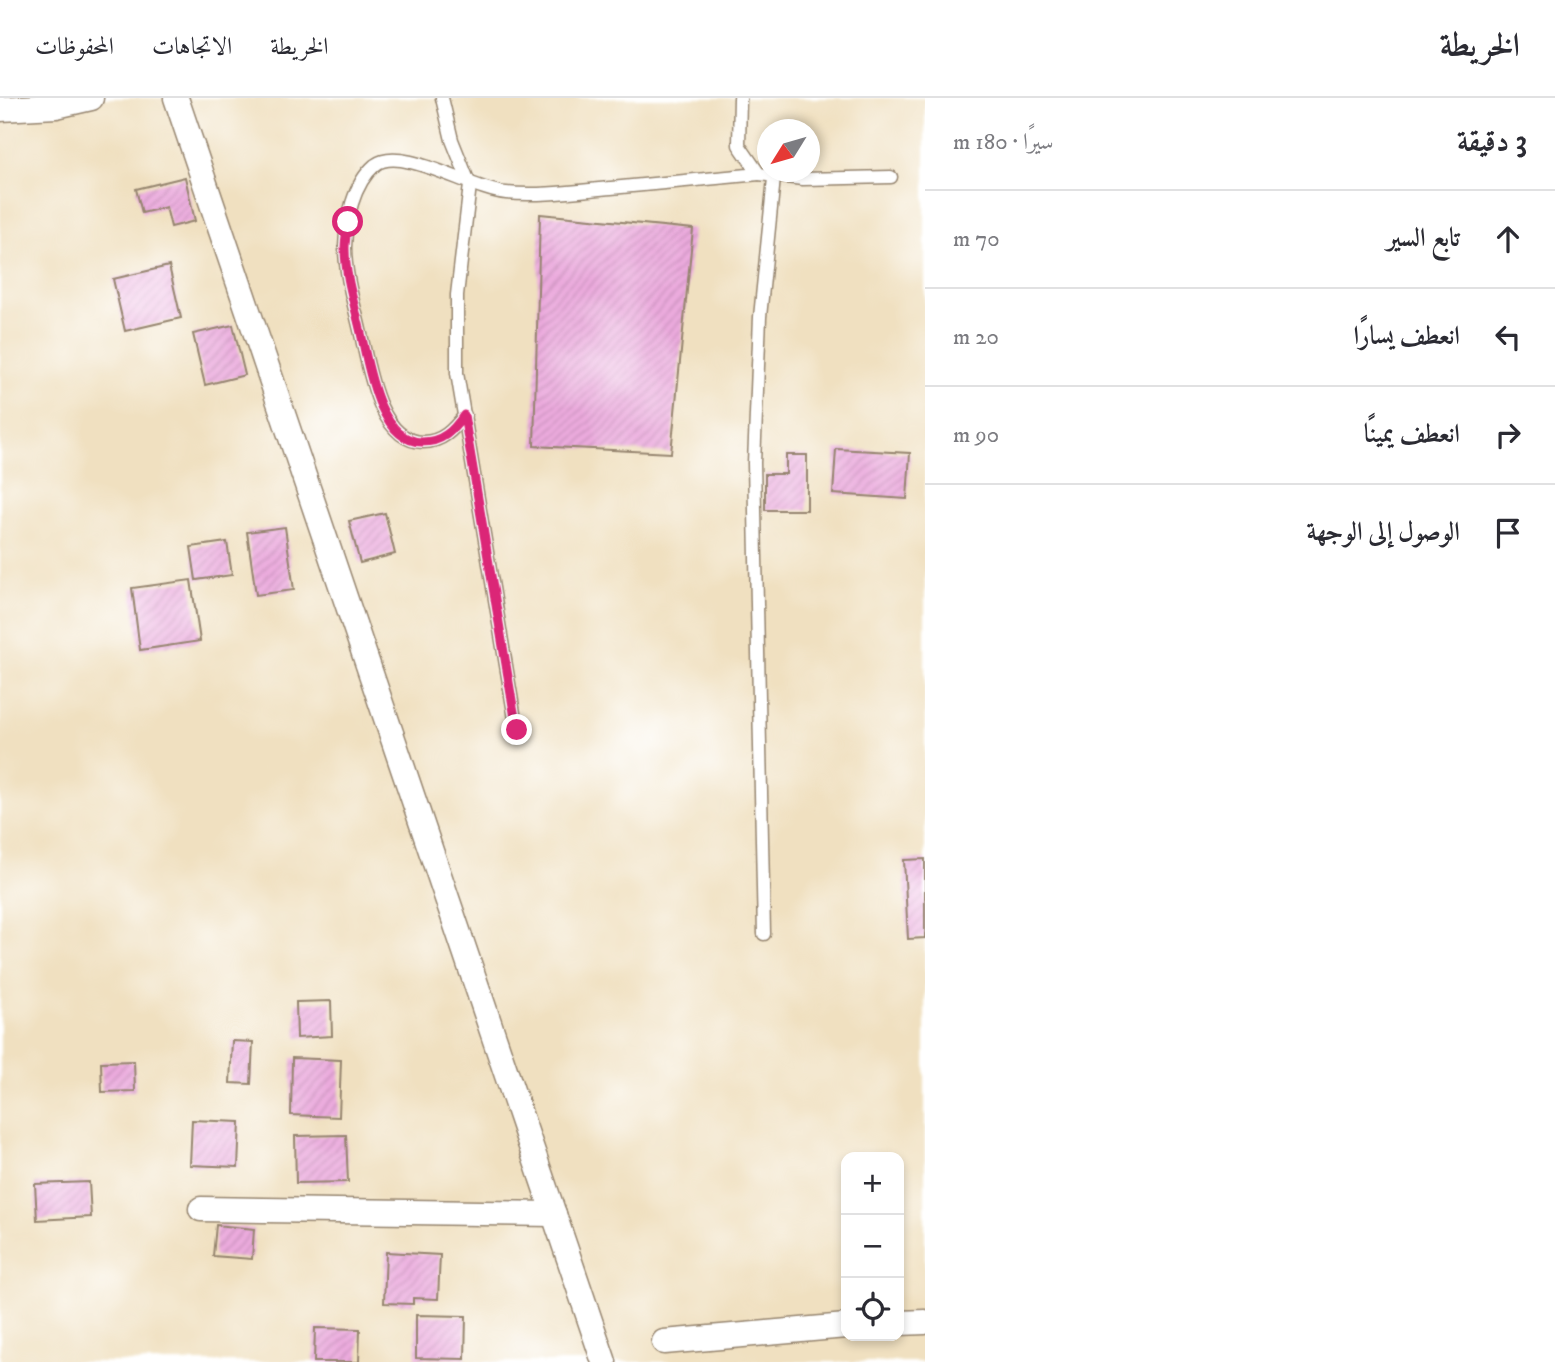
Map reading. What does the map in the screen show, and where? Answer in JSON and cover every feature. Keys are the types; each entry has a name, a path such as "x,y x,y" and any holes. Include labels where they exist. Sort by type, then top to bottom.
{"street":[{"path":"0,130 0,109 56,106 91,98"},
{"path":"176,98 604,1362"},
{"path":"201,1209 554,1214"},
{"path":"904,1323 925,1322"},
{"path":"664,1342 841,1326"}],"lane":[{"path":"442,98 452,140 470,185 455,339 464,415 517,730"},
{"path":"740,98 739,145 757,171"},
{"path":"464,415 454,429 435,442 416,442 398,433 384,415 351,292 345,250 348,222 359,185 376,164 390,159 411,161 470,185 503,193 558,194 757,174"},
{"path":"820,178 891,177"},
{"path":"764,934 754,463 760,317 774,182"}],"building":[{"path":"185,177 195,221 171,227 166,207 142,213 136,189"},
{"path":"540,214 693,229 671,453 534,446"},
{"path":"169,266 181,318 125,331 113,279"},
{"path":"233,325 245,375 205,385 193,334"},
{"path":"836,449 910,453 907,499 833,494"},
{"path":"786,455 807,455 807,510 765,510 765,474 786,474"},
{"path":"385,513 395,554 360,563 349,521"},
{"path":"285,527 294,590 256,595 247,532"},
{"path":"227,542 232,575 196,580 191,547"},
{"path":"191,580 200,641 140,650 132,588"},
{"path":"925,859 925,938 908,939 904,860"},
{"path":"331,1001 332,1036 297,1038 296,1002"},
{"path":"232,1041 253,1042 251,1084 230,1083"},
{"path":"292,1058 341,1060 339,1117 291,1115"},
{"path":"134,1061 135,1091 102,1092 101,1062"},
{"path":"192,1120 240,1122 238,1167 190,1165"},
{"path":"346,1135 348,1182 296,1183 295,1136"},
{"path":"89,1182 91,1217 37,1220 35,1184"},
{"path":"216,1225 254,1229 252,1259 213,1256"},
{"path":"386,1252 440,1255 438,1299 413,1298 413,1304 384,1303"},
{"path":"416,1315 466,1316 465,1359 416,1358"},
{"path":"315,1328 360,1329 359,1362 314,1362"}],"route":[{"path":"348,222 345,250 351,292 374,390 384,415 398,433 416,442 435,442 454,429 464,415 517,730"}]}
